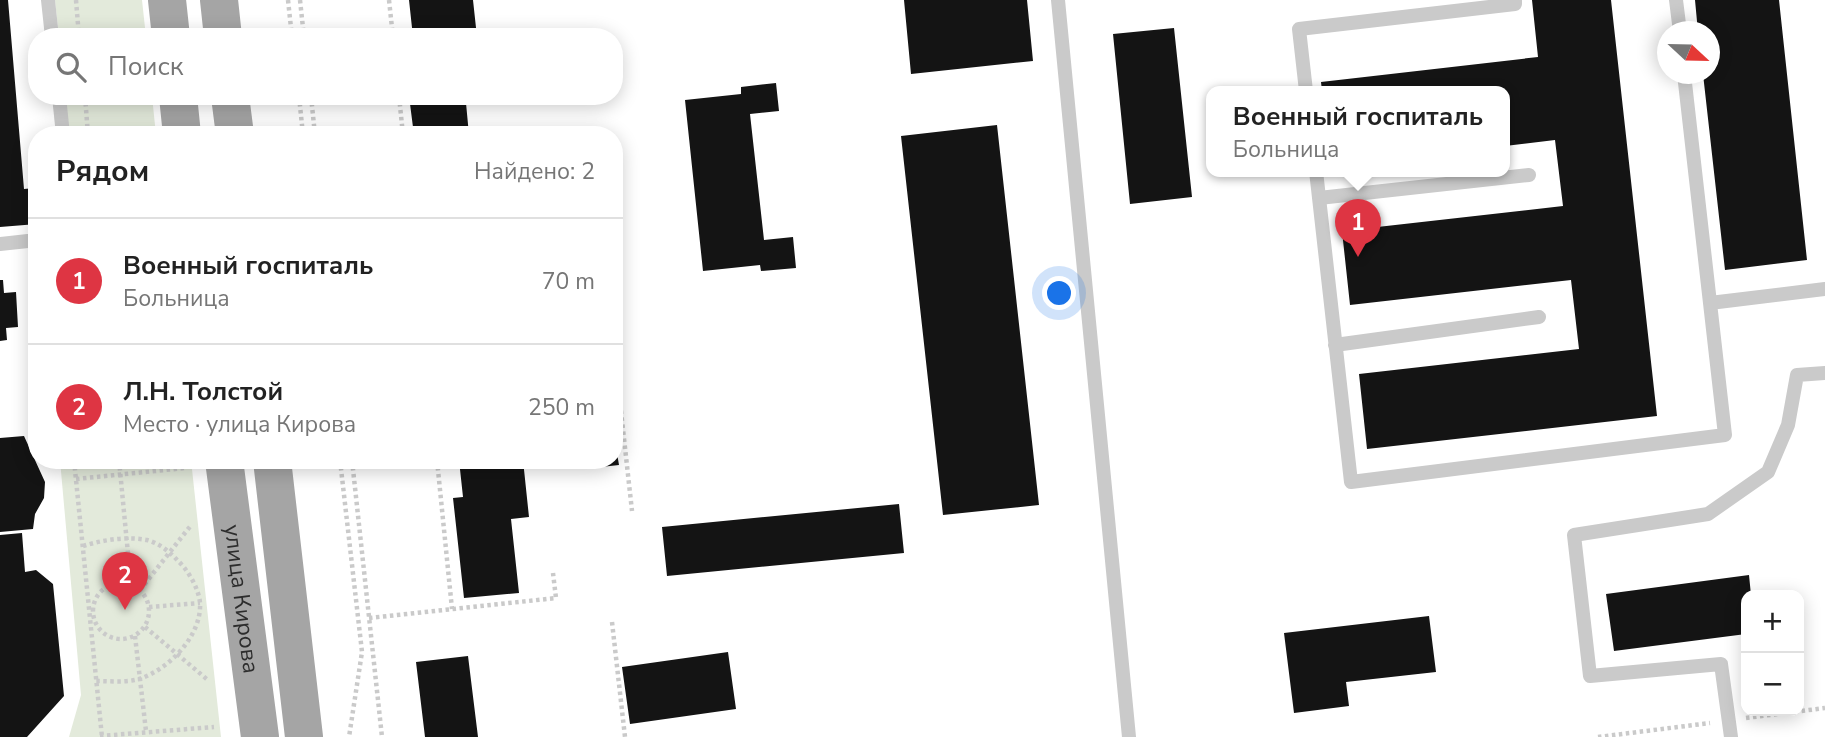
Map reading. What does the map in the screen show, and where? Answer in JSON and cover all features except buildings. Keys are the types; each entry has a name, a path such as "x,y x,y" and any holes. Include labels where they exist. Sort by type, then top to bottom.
{"main road":[{"path":"167,0 171,28"},
{"path":"219,0 222,28"},
{"path":"179,105 181,126"},
{"path":"231,105 234,126"},
{"name":"улица Кирова","path":"225,469 260,737"},
{"name":"улица Кирова","path":"273,469 304,737"}],"lane":[{"path":"48,0 51,28"},
{"path":"1058,0 1129,737"},
{"path":"1305,86 1299,29 1515,4 1515,0"},
{"path":"1676,0 1679,21"},
{"path":"1317,177 1351,482 1725,435 1685,84"},
{"path":"59,105 62,126"},
{"path":"1319,198 1530,175"},
{"path":"0,244 28,241"},
{"path":"1710,303 1825,289"},
{"path":"1335,345 1539,317"},
{"path":"1731,737 1721,664 1590,676 1574,535 1708,514 1768,472 1788,425 1797,375 1825,373"}],"path":[{"path":"76,0 78,28"},
{"path":"288,0 291,28"},
{"path":"300,0 303,28"},
{"path":"389,0 392,28"},
{"path":"86,105 87,126"},
{"path":"300,105 302,126"},
{"path":"312,105 314,126"},
{"path":"400,105 402,126"},
{"path":"623,425 632,511"},
{"path":"75,469 92,614 101,736 214,727"},
{"path":"120,469 131,584"},
{"path":"76,480 176,469"},
{"path":"341,469 362,652 349,737"},
{"path":"353,469 382,737"},
{"path":"438,469 453,609"},
{"path":"140,590 191,524"},
{"path":"83,546 103,540 149,541 169,552 188,571 200,603 194,628 179,654 166,666 140,679 96,681"},
{"path":"369,618 556,598 554,573"},
{"path":"113,584 131,584 140,590 149,607 145,627 135,636 124,639 106,635 99,629 92,614 95,600 104,589 113,584"},
{"path":"149,607 200,603"},
{"path":"612,622 625,737"},
{"path":"145,627 209,681"},
{"path":"135,636 146,731"}],"green space":[{"path":"55,0 142,0 145,28 58,28"},
{"path":"66,105 153,105 155,126 68,126"},
{"path":"61,469 192,469 221,737 69,737 81,695"}],"place":[{"name":"Военный госпиталь","path":"1358,257"},
{"name":"Л.Н. Толстой","path":"125,610"}]}
